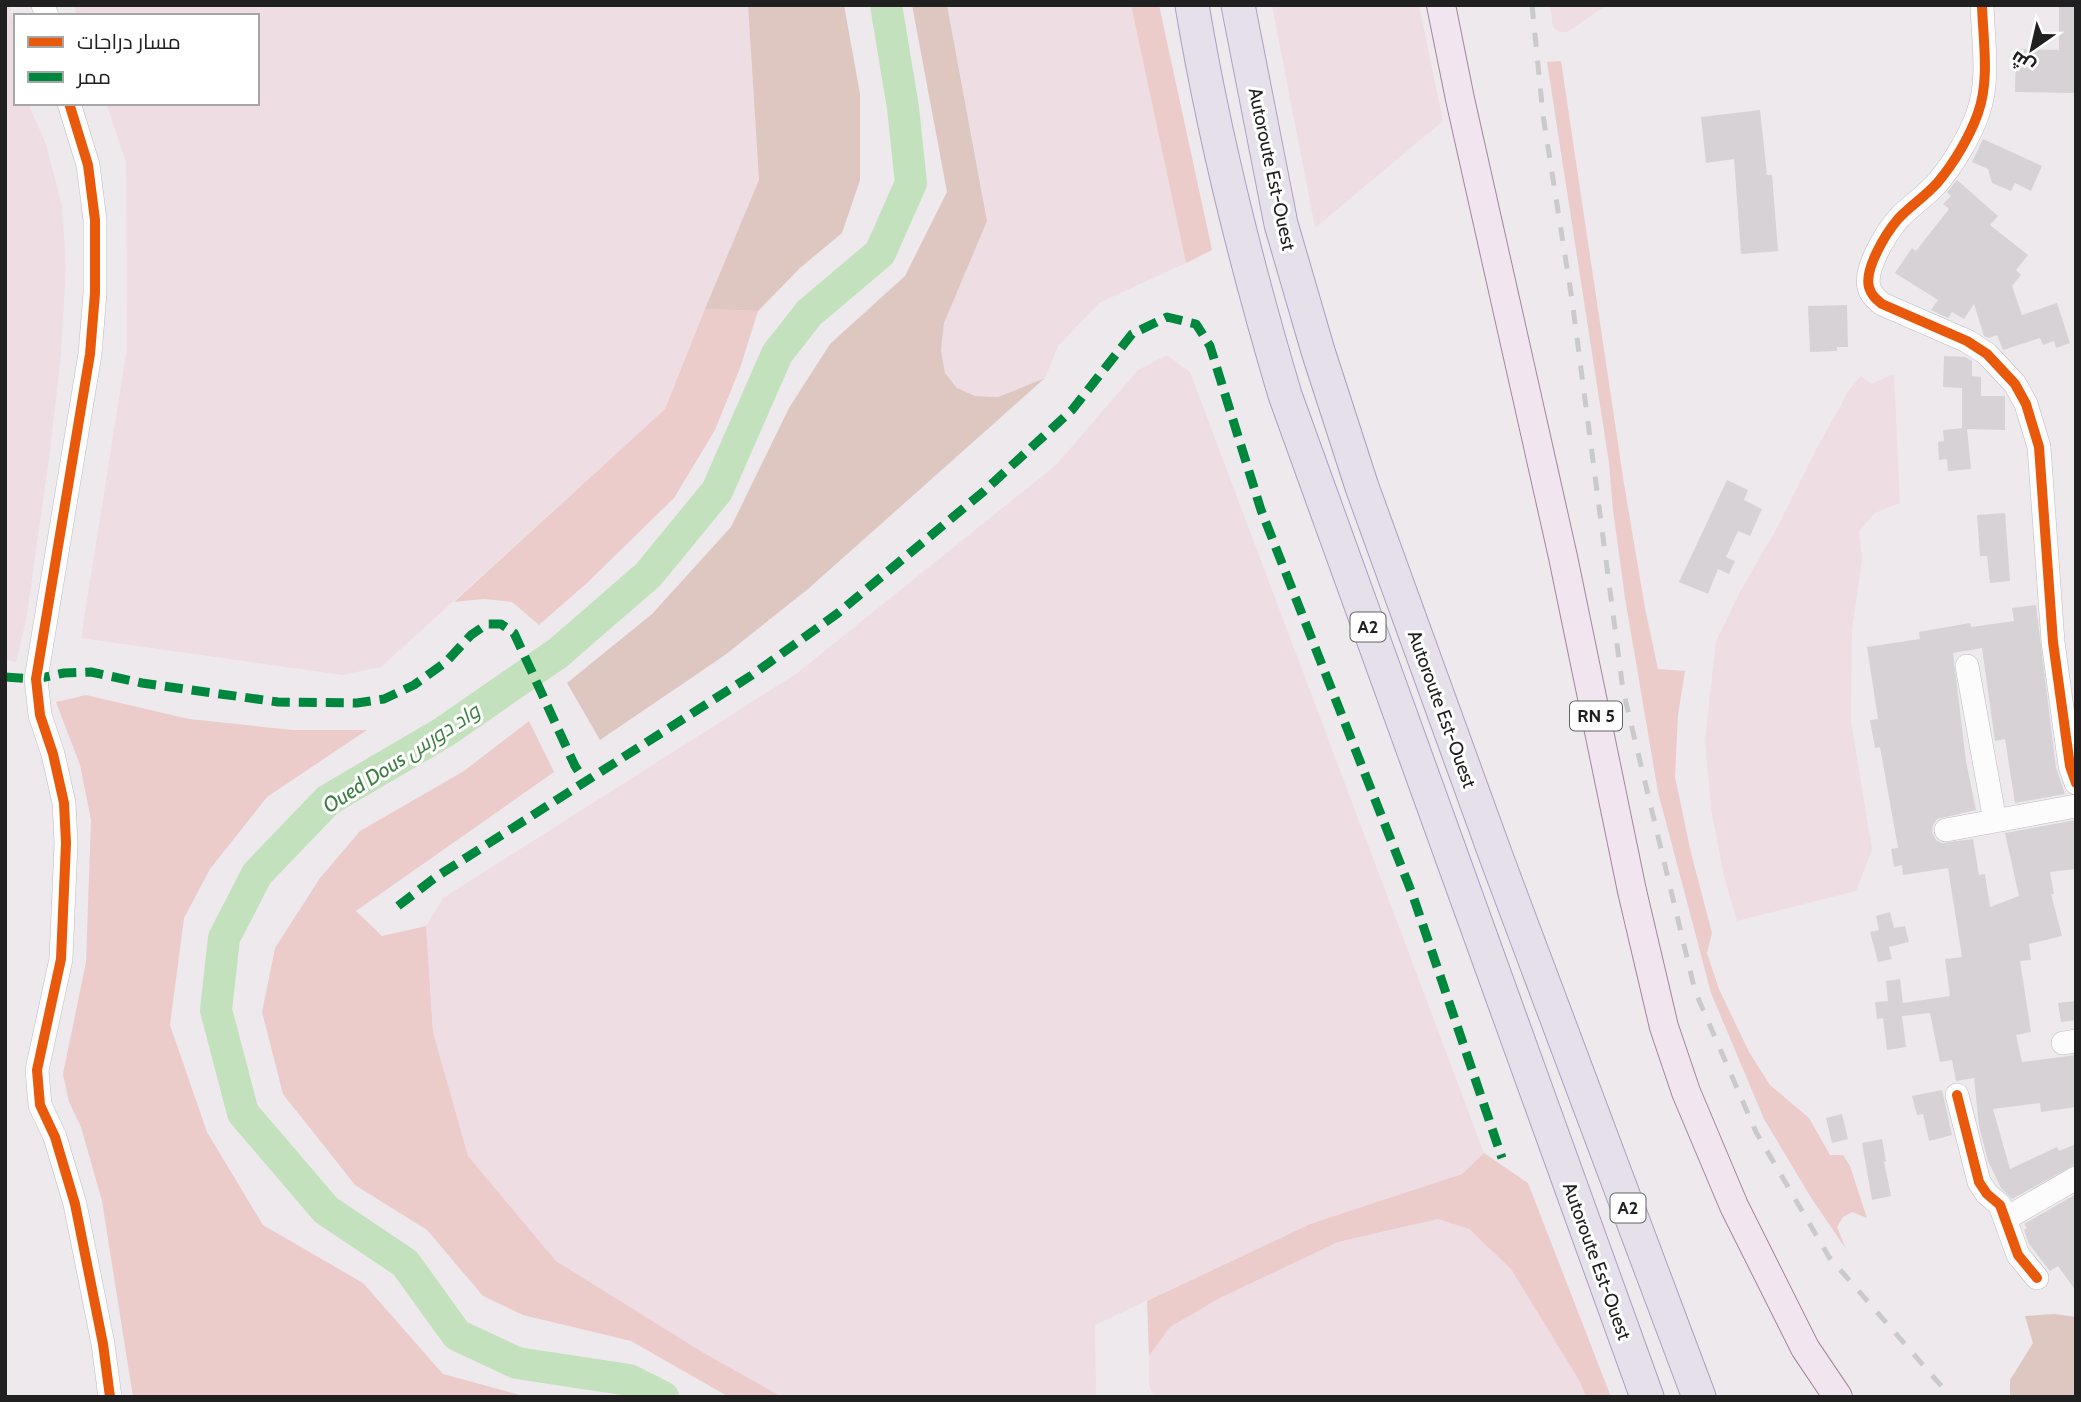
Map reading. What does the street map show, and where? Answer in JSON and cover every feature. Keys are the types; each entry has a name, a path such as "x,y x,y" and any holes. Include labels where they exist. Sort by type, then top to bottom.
{"highway":[{"name":"Autoroute Est-Ouest","path":"1192,5 1204,75 1249,274 1285,395 1647,1397"},
{"name":"Autoroute Est-Ouest","path":"1238,5 1281,224 1362,487 1699,1397"}],"main road":[{"name":"RN 5","path":"1441,5 1563,557 1632,891 1664,1027 1686,1092 1734,1206 1805,1348 1838,1397"}],"street":[{"path":"1982,5 1984,88 1976,120 1938,182 1898,220 1875,257 1868,278 1869,288 1873,297 1882,304 1967,341 1987,354 2015,384 2026,404 2039,447 2053,642 2070,766 2076,783"},
{"path":"70,105 88,165 94,219 94,293 90,354 36,679 40,715 53,754 64,803 66,842 61,958 37,1070 40,1105 55,1137 75,1204 103,1344 110,1397"},
{"path":"1967,666 1995,821"},
{"path":"1947,830 2076,806"},
{"path":"1957,1095 1979,1182 1987,1194 2000,1205 2018,1255 2037,1278"},
{"path":"2005,1219 2076,1178"}],"shaded area":[{"path":"5,5 10,5 14,27 14,105 29,105 46,144 62,206 66,268 61,354 50,452 26,621 16,662 5,660"},
{"path":"74,5 748,5 759,180 665,409 381,667 342,675 81,638 127,348 126,162 107,105 259,105 259,14 76,14"},
{"path":"748,5 844,5 860,94 860,180 842,233 800,268 758,311 705,309 759,180"},
{"path":"912,5 947,5 987,221 944,323 941,350 945,373 957,388 975,396 998,397 1045,378 808,589 725,655 600,740 567,683 652,614 731,527 789,408 830,344 905,276 947,192"},
{"path":"947,5 1131,5 1186,263 1099,303 1058,346 1045,378 998,397 975,396 957,388 945,374 941,350 944,323 987,220"},
{"path":"1131,5 1159,5 1212,250 1186,263"},
{"path":"1272,5 1419,5 1443,121 1315,228"},
{"path":"1550,5 1607,5 1567,32 1559,32 1553,27"},
{"path":"1561,61 1645,608 1658,669 1685,671 1678,715 1675,777 1712,933 1707,953 1719,989 1749,1052 1770,1085 1809,1118 1830,1155 1843,1155 1850,1166 1867,1218 1852,1212 1843,1217 1837,1227 1846,1249 1810,1196 1764,1119 1711,993 1658,792 1625,598 1609,463 1547,62"},
{"path":"705,309 758,311 740,368 715,430 674,498 587,583 539,625 512,602 484,599 454,602 665,409"},
{"path":"1167,355 1190,372 1484,1153 1462,1174 1310,1224 1095,1325 1096,1397 782,1397 704,1353 556,1261 468,1156 433,1032 426,926 443,898 796,674 1056,465 1138,370"},
{"path":"1894,374 1900,503 1875,513 1859,531 1862,560 1852,630 1851,721 1872,850 1856,891 1737,921 1724,876 1711,808 1705,741 1716,641 1849,390 1861,376 1871,384"},
{"path":"86,695 189,719 293,730 367,730 267,797 210,869 184,918 170,1025 207,1132 263,1225 363,1283 443,1374 520,1395 539,1397 133,1397 102,1201 81,1127 69,1102 63,1074 86,962 91,820 80,765 56,702"},
{"path":"529,721 554,772 356,911 382,936 426,926 433,1032 468,1156 556,1261 704,1353 782,1397 729,1397 631,1341 523,1315 483,1296 427,1230 355,1185 283,1094 262,1012 275,948 320,878 360,831 464,771"},
{"path":"1484,1153 1528,1183 1611,1397 1586,1397 1580,1382 1511,1269 1469,1229 1438,1219 1338,1242 1218,1299 1170,1327 1149,1356 1147,1301 1310,1224 1462,1174"},
{"path":"1438,1219 1469,1229 1511,1269 1580,1382 1586,1397 1154,1397 1149,1385 1149,1356 1170,1327 1218,1299 1338,1242"},
{"path":"2054,1314 2076,1317 2076,1397 2010,1397 2010,1380 2033,1343 2025,1316"}],"building":[{"path":"2059,5 2076,5 2076,93 2015,92 2016,49 2059,50"},
{"path":"1760,110 1767,175 1772,175 1778,251 1741,254 1734,159 1706,163 1701,117"},
{"path":"1983,139 2042,166 2031,191 2015,183 2011,191 1992,183 1988,169 1972,162"},
{"path":"1957,180 1998,216 1990,225 2028,255 2016,270 2021,275 2012,286 2022,315 2057,303 2070,343 2056,348 2054,341 2043,345 2040,338 2003,350 1997,335 1989,338 1984,336 1974,304 1964,319 1952,312 1948,318 1931,310 1938,300 1895,273 1912,248 1916,251 1949,209 1943,204 1951,196 1947,192"},
{"path":"1847,305 1848,347 1837,347 1837,351 1810,352 1808,306"},
{"path":"1944,356 1965,357 1972,361 1972,376 1981,377 1981,396 2005,396 2005,430 1967,429 1971,469 1948,471 1947,459 1939,460 1938,442 1944,441 1943,430 1962,428 1962,388 1943,387"},
{"path":"1727,480 1748,490 1744,500 1762,509 1750,536 1738,531 1726,557 1735,561 1729,574 1718,569 1708,594 1679,582"},
{"path":"2005,513 2010,581 1990,583 1987,556 1980,556 1977,515"},
{"path":"2036,605 2056,768 2065,794 2015,803 2005,739 1995,741 1982,648 1953,653 1966,761 1976,810 1937,819 1932,832 1936,840 1942,843 1973,839 1979,875 1985,874 1990,907 2019,896 2005,833 2076,820 2076,869 2050,872 2054,894 2051,894 2062,936 2029,944 2031,960 2020,961 2031,1032 2016,1035 2022,1062 2076,1055 2076,1107 2041,1112 2040,1103 1993,1109 2010,1169 2057,1147 2059,1151 2076,1144 2076,1164 2012,1199 2001,1188 1988,1161 1979,1126 1974,1078 1956,1081 1952,1060 1940,1062 1930,1013 1902,1016 1906,1047 1887,1050 1883,1018 1877,1019 1875,1002 1888,1001 1886,981 1900,979 1903,1003 1950,996 1945,959 1962,957 1948,868 1903,875 1902,865 1894,867 1891,849 1898,848 1880,747 1875,748 1870,720 1878,719 1867,647 1920,639 1919,632 1970,623 1971,627 2014,621 2012,608"},
{"path":"1890,912 1894,928 1905,926 1909,942 1889,947 1892,959 1878,962 1870,932 1879,930 1876,916"},
{"path":"2076,1001 2076,1020 2061,1022 2058,1003"},
{"path":"1942,1090 1952,1135 1929,1141 1923,1114 1917,1115 1912,1096"},
{"path":"1842,1114 1848,1139 1832,1143 1826,1118"},
{"path":"1882,1139 1891,1196 1872,1200 1862,1143"},
{"path":"2076,1194 2076,1291 2058,1266 2050,1271 2029,1244 2024,1224"}],"waterway":[{"name":"Oued Dous واد دورس","path":"663,1397 629,1380 517,1363 457,1335 405,1263 326,1210 243,1113 216,1010 224,938 257,874 328,800 444,732 558,653 648,575 717,491 777,354 809,313 880,253 911,183 903,108 886,5"}],"railway":[{"path":"1532,5 1543,115 1572,300 1623,690 1695,991 1756,1132 1829,1257 1951,1397"}],"marked path":[{"path":"398,906 436,877 752,675 838,613 983,492 1072,410 1132,334 1167,317 1196,324 1210,346 1261,510 1413,896 1502,1158"},
{"path":"5,677 36,679 64,673 91,672 142,683 278,702 357,703 384,699 414,685 446,662 471,635 487,624 501,624 514,633 575,766 584,780"}],"cycle path":[{"path":"1982,5 1985,74 1982,100 1975,122 1944,175 1898,219 1888,233 1873,261 1868,279 1872,295 1882,304 1967,341 1987,354 2015,384 2026,404 2039,447 2053,642 2070,766 2076,783"},
{"path":"70,105 88,165 95,220 95,293 90,354 36,679 40,715 53,754 64,803 66,843 61,959 37,1070 40,1105 55,1137 75,1204 103,1344 110,1397"},
{"path":"1957,1095 1979,1182 1987,1194 2000,1205 2018,1255 2037,1278"}]}
